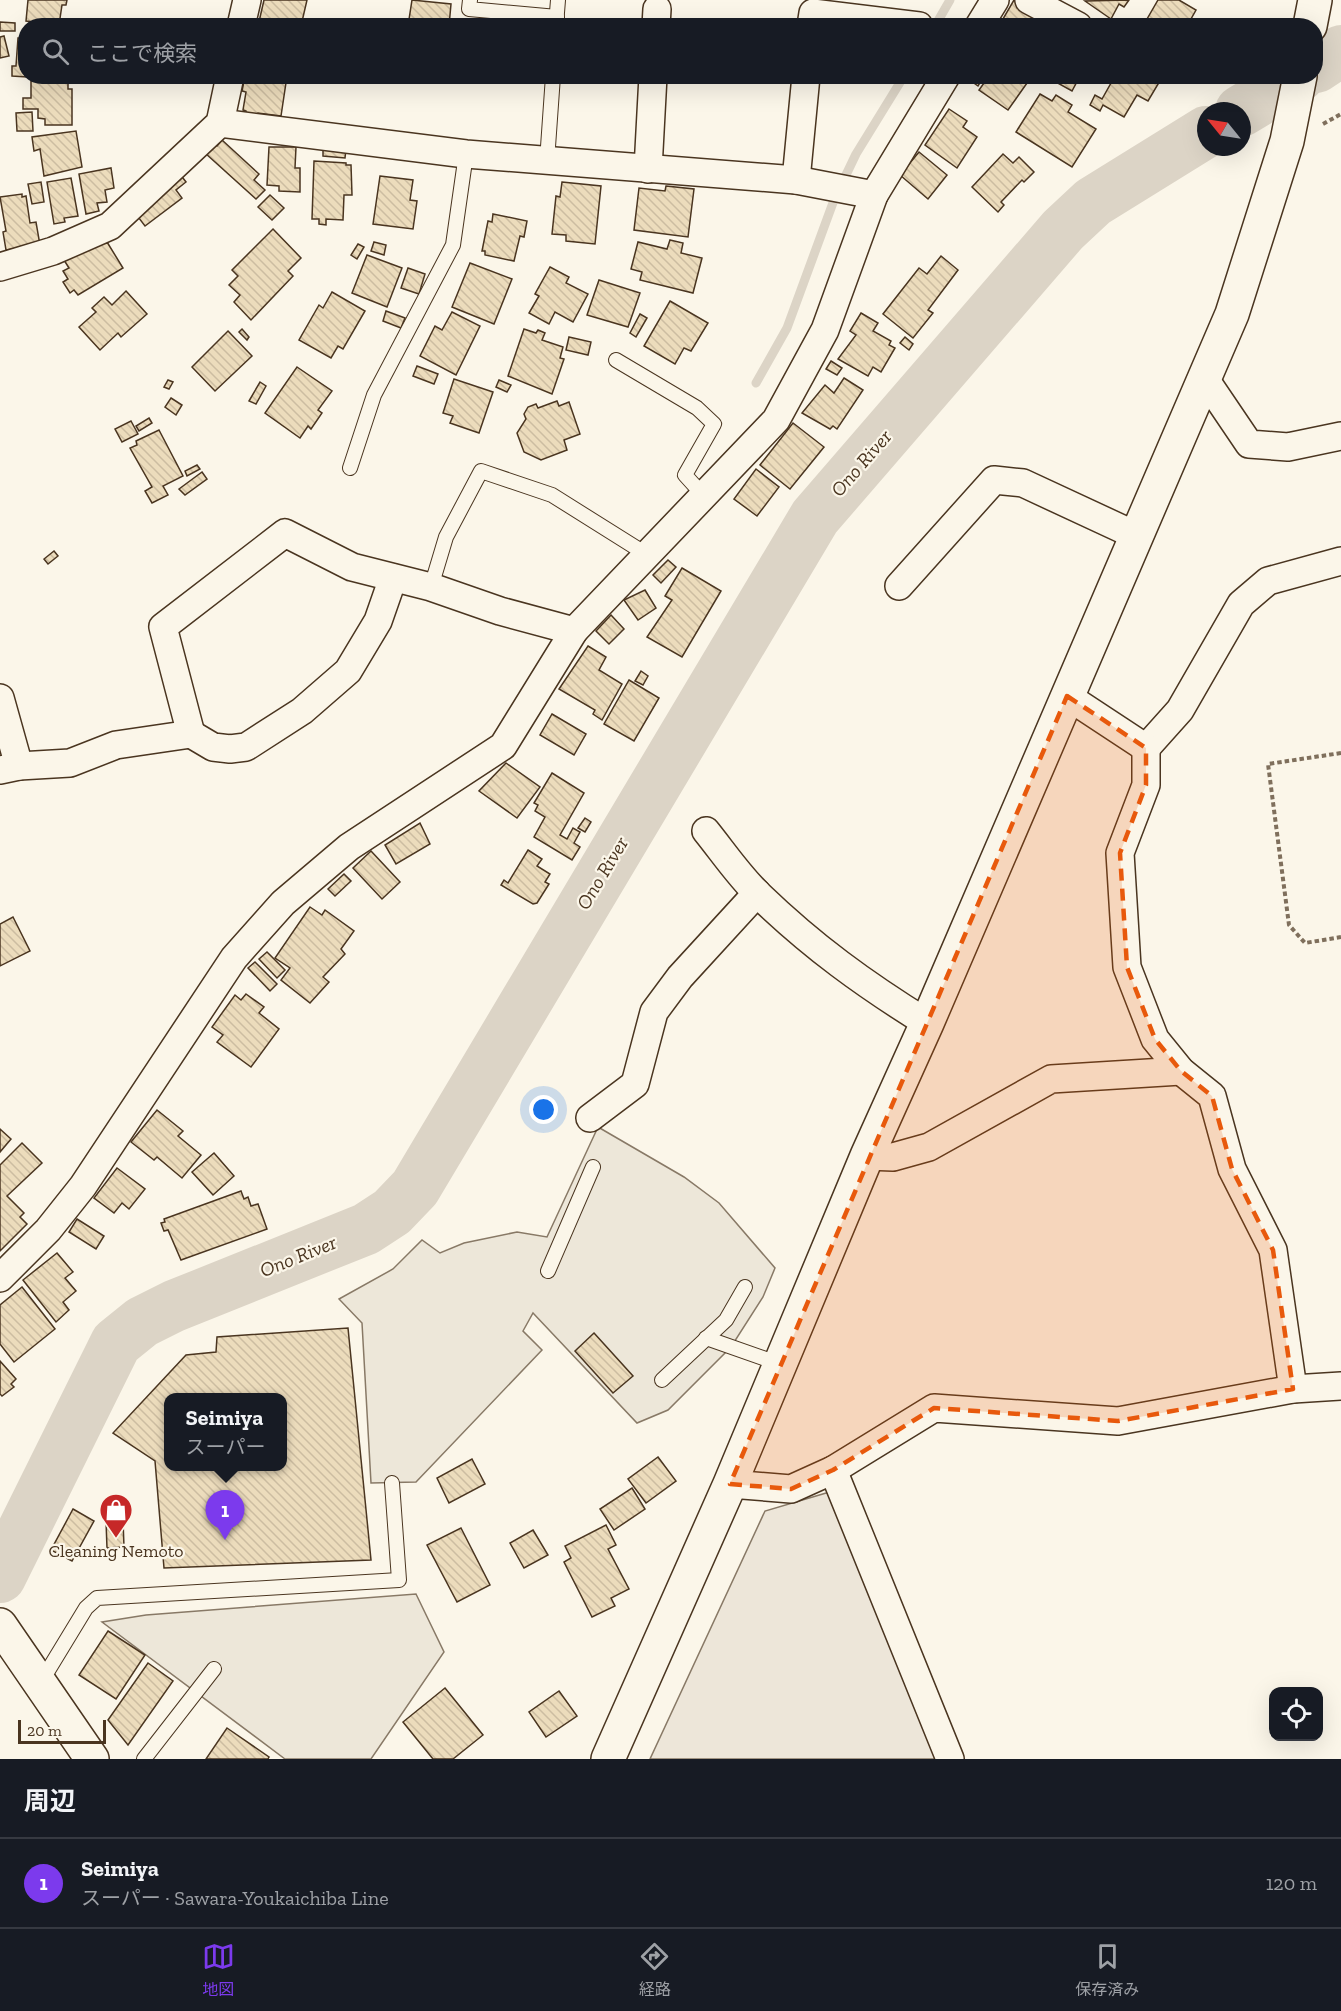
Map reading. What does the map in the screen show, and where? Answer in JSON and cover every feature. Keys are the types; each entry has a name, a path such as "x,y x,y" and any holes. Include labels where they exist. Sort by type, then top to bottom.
{"street":[{"path":"243,18 247,0"},
{"path":"984,18 995,0"},
{"path":"1029,0 1063,18"},
{"path":"813,18 813,13 854,18"},
{"path":"0,267 53,250 110,225 220,123 228,84"},
{"path":"648,169 653,84"},
{"path":"796,180 806,84"},
{"path":"0,1278 48,1230 83,1186 234,958 283,903 349,847 503,746 574,631 777,420 825,330 874,195 941,84"},
{"path":"608,1759 730,1484 867,1156 927,1023 1232,314 1287,141 1298,84"},
{"path":"220,123 466,154 796,180 874,195"},
{"path":"1205,379 1250,444 1288,447 1341,436"},
{"path":"899,586 994,480 1023,483 1137,536"},
{"path":"191,734 162,627 285,533 352,567 431,587 500,611 574,631"},
{"path":"1293,1389 1273,1250 1232,1169 1212,1096 1181,1071 1155,1039 1127,967 1120,853 1146,785 1146,748 1180,710 1241,604 1268,580 1341,561"},
{"path":"0,698 9,768 70,763 116,745 191,734 213,747 230,749 246,747 302,711 348,671 378,621 393,578"},
{"path":"1067,696 1146,748"},
{"path":"706,831 757,893 823,953 863,984 927,1023"},
{"path":"590,1118 635,1084 654,1012 680,976 757,893"},
{"path":"867,1156 893,1157 929,1147 1051,1078 1181,1071"},
{"path":"730,1484 791,1489 832,1470 934,1408 1118,1421 1293,1389 1341,1386"},
{"path":"832,1470 950,1759"},
{"path":"0,1625 92,1759"}],"lane":[{"path":"470,0 469,9 534,18"},
{"path":"556,18 558,0"},
{"path":"547,161 552,84"},
{"path":"350,468 375,396 453,245 466,154"},
{"path":"616,360 697,408 714,424 685,475 704,496"},
{"path":"431,587 446,537 481,471 552,495 646,554"},
{"path":"548,1271 593,1167"},
{"path":"663,1380 726,1320 745,1287"},
{"path":"706,1338 780,1364"},
{"path":"34,1677 86,1608 97,1598 399,1580 392,1483"},
{"path":"144,1759 214,1669"}],"path":[{"path":"1341,753 1268,764 1288,925 1305,943 1341,937"}],"highlighted area":[{"path":"1067,696 1146,748 1146,785 1120,853 1127,967 1155,1039 1181,1071 1212,1096 1232,1169 1273,1250 1293,1389 1118,1421 934,1408 833,1470 791,1489 730,1484"}],"shaded area":[{"path":"598,1127 684,1177 719,1203 775,1268 763,1297 731,1347 668,1410 637,1423 533,1313 523,1331 542,1350 416,1482 371,1483 362,1323 339,1299 393,1269 422,1240 440,1253 464,1243 517,1232 547,1237"},
{"path":"833,1491 942,1759 650,1759 765,1511"},
{"path":"416,1594 444,1652 371,1759 285,1759 102,1622 146,1615"}],"building":[{"path":"28,0 67,0 66,5 62,5 60,18 26,18"},
{"path":"264,0 307,0 303,18 260,18"},
{"path":"412,0 451,4 450,18 409,18"},
{"path":"1014,0 1044,18 1004,18"},
{"path":"1129,0 1124,7 1119,4 1112,18 1085,1"},
{"path":"1158,0 1179,0 1196,10 1192,18 1148,18"},
{"path":"0,22 15,23 15,31 0,31"},
{"path":"4,36 9,56 0,58 0,37"},
{"path":"18,38 18,76 12,76 12,66 16,66"},
{"path":"31,84 68,84 68,89 72,89 72,125 45,125 45,119 38,118 38,109 23,109 23,98 31,98"},
{"path":"243,84 286,84 281,116 258,113 257,117 246,115 246,111 243,110 246,92 242,91"},
{"path":"983,84 1026,84 1008,110 979,90"},
{"path":"1059,84 1076,84 1072,91"},
{"path":"1110,84 1158,84 1148,101 1137,95 1124,117 1103,105 1100,111 1090,105 1095,95 1102,99"},
{"path":"1040,94 1052,101 1056,95 1072,105 1068,112 1096,129 1072,167 1016,132"},
{"path":"949,109 967,121 963,127 977,137 957,168 925,145"},
{"path":"32,112 33,131 17,131 16,113"},
{"path":"76,131 82,167 44,176 40,149 34,151 32,137"},
{"path":"222,140 259,174 254,180 265,190 256,199 205,153 214,143 217,146"},
{"path":"269,147 296,147 295,168 300,168 300,192 279,191 279,186 267,185"},
{"path":"323,148 346,149 345,158 323,156"},
{"path":"919,152 947,175 928,199 900,175"},
{"path":"1003,154 1013,163 1019,157 1034,172 1024,182 1022,180 1001,202 1004,205 998,212 972,187"},
{"path":"314,161 351,165 352,195 344,195 343,220 326,219 326,225 319,224 319,219 312,219"},
{"path":"111,168 114,188 105,190 107,202 97,203 99,211 86,214 79,174"},
{"path":"179,173 186,182 176,190 182,198 145,226 132,209"},
{"path":"380,176 413,180 410,200 417,201 413,229 373,224"},
{"path":"71,178 78,216 64,218 65,222 54,224 47,182"},
{"path":"41,182 44,202 32,204 28,184"},
{"path":"562,182 601,186 595,244 566,241 566,235 552,234 556,196 560,197"},
{"path":"666,186 694,189 688,237 634,230 639,188 665,191"},
{"path":"22,194 22,197 26,196 30,223 36,222 40,245 6,250 3,232 6,231 0,197"},
{"path":"270,195 284,208 272,220 258,207"},
{"path":"493,214 527,221 524,237 520,236 514,261 485,255 485,251 482,251 488,221 492,222"},
{"path":"273,229 301,258 288,271 293,276 251,320 234,302 240,295 229,285 238,276 232,270"},
{"path":"670,240 683,243 681,253 702,258 693,293 640,280 642,272 631,269 638,242 667,249"},
{"path":"107,242 123,268 78,295 74,290 70,293 63,282 68,279 63,271 69,268 64,260"},
{"path":"374,242 386,245 384,255 371,251"},
{"path":"358,244 364,247 357,259 351,255"},
{"path":"367,255 402,268 387,307 352,293"},
{"path":"941,256 958,270 928,310 933,313 913,338 883,314 919,268 927,274"},
{"path":"470,263 512,279 494,324 452,307"},
{"path":"550,267 569,277 566,283 588,294 573,322 555,312 549,324 529,313 539,296 535,294"},
{"path":"408,268 425,274 419,294 401,288"},
{"path":"599,280 640,293 628,327 587,315"},
{"path":"126,291 147,314 121,337 118,333 100,350 79,327 96,312 92,308 104,297 112,305"},
{"path":"332,292 365,311 343,349 338,346 331,358 299,340 319,305 323,308"},
{"path":"670,301 708,323 691,351 684,348 675,364 644,346"},
{"path":"386,311 405,318 401,328 383,321"},
{"path":"452,312 480,326 456,375 420,356 435,326 442,330"},
{"path":"861,313 878,323 873,331 891,341 889,345 895,348 881,372 873,367 868,376 838,359 856,335 850,331"},
{"path":"640,314 647,318 636,337 630,333"},
{"path":"242,329 249,337 247,340 239,332"},
{"path":"524,329 545,333 542,340 563,347 560,358 564,359 552,394 508,376"},
{"path":"228,331 252,356 215,391 192,367"},
{"path":"569,337 591,342 588,355 566,350"},
{"path":"905,337 913,344 909,350 900,343"},
{"path":"831,361 842,368 837,375 826,369"},
{"path":"417,366 438,374 434,384 413,376"},
{"path":"297,367 332,391 318,410 322,413 311,429 308,426 300,438 265,413"},
{"path":"844,378 863,390 837,429 833,426 830,429 802,413 825,385 834,393"},
{"path":"454,379 493,392 479,433 450,423 453,416 443,413"},
{"path":"168,380 173,382 169,389 164,387"},
{"path":"499,380 511,385 507,392 496,387"},
{"path":"260,382 266,386 256,404 249,401"},
{"path":"171,398 182,405 176,415 165,407"},
{"path":"557,401 559,406 569,402 580,434 564,440 567,450 541,460 524,452 517,433 526,419 524,414 528,407 536,404 538,408"},
{"path":"149,418 152,423 139,431 136,426"},
{"path":"131,421 138,434 122,442 115,429"},
{"path":"793,423 824,447 790,489 760,465"},
{"path":"159,430 183,476 163,486 168,495 152,503 145,491 152,487 130,448 137,445 136,441"},
{"path":"197,465 200,469 187,476 185,471"},
{"path":"756,469 779,487 757,516 734,499"},
{"path":"202,472 207,479 185,495 179,489"},
{"path":"54,551 58,556 48,564 44,559"},
{"path":"668,560 676,567 661,583 653,575"},
{"path":"682,568 721,591 682,657 647,637 672,600 665,596"},
{"path":"645,590 656,608 638,620 624,600"},
{"path":"611,615 624,629 609,644 596,631"},
{"path":"588,646 606,657 599,670 622,684 602,720 593,714 595,710 559,689"},
{"path":"641,671 648,676 643,685 635,681"},
{"path":"629,680 659,698 634,741 604,724"},
{"path":"552,714 586,734 574,755 540,735"},
{"path":"506,763 540,787 517,818 479,791"},
{"path":"552,773 584,793 560,835 567,839 573,828 580,832 574,843 580,847 572,860 534,837 545,817 535,811 538,805 534,803"},
{"path":"585,818 591,822 585,832 578,828"},
{"path":"420,823 430,844 396,864 385,845"},
{"path":"528,850 542,859 537,866 550,874 545,882 549,884 537,903 533,904 501,885 504,880 508,883"},
{"path":"371,851 400,882 382,899 353,868"},
{"path":"344,874 351,881 335,896 328,889"},
{"path":"310,907 322,915 325,910 354,931 341,949 345,954 323,977 329,982 310,1003 281,980 290,968 275,958"},
{"path":"13,917 30,951 0,966 0,924"},
{"path":"267,952 285,970 277,978 259,959"},
{"path":"255,962 277,984 270,991 248,968"},
{"path":"246,994 264,1007 259,1013 279,1029 251,1067 217,1042 223,1035 212,1027 235,995 241,1000"},
{"path":"157,1110 183,1131 178,1136 201,1155 182,1178 157,1157 154,1160 131,1142"},
{"path":"0,1129 11,1139 0,1152"},
{"path":"22,1143 42,1163 7,1196 24,1213 20,1217 27,1224 0,1251 0,1165"},
{"path":"214,1153 234,1176 213,1195 192,1172"},
{"path":"117,1168 145,1189 129,1209 122,1203 114,1213 94,1198"},
{"path":"241,1191 244,1199 248,1197 251,1206 258,1204 267,1229 181,1260 168,1230 164,1231 161,1223 165,1222 164,1219"},
{"path":"77,1219 104,1236 96,1249 69,1232"},
{"path":"57,1253 73,1272 65,1278 76,1291 63,1302 69,1310 56,1322 23,1280"},
{"path":"22,1287 55,1329 14,1362 0,1344 0,1305"},
{"path":"348,1328 371,1560 164,1568 155,1461 113,1433 186,1355 216,1352 217,1337"},
{"path":"594,1333 633,1376 613,1393 575,1351"},
{"path":"0,1361 16,1379 11,1384 14,1387 2,1396 0,1394"},
{"path":"658,1457 676,1481 646,1503 628,1479"},
{"path":"472,1459 485,1484 449,1503 437,1478"},
{"path":"632,1488 645,1509 614,1530 600,1509"},
{"path":"73,1509 94,1521 72,1561 51,1550"},
{"path":"123,1520 124,1547 107,1548 106,1521"},
{"path":"606,1525 616,1545 608,1549 629,1589 611,1598 615,1606 592,1617 564,1562 571,1558 565,1546"},
{"path":"461,1528 490,1585 457,1602 427,1545"},
{"path":"533,1530 548,1555 524,1568 510,1543"},
{"path":"108,1631 145,1655 116,1699 79,1675"},
{"path":"148,1663 173,1681 128,1745 108,1720"},
{"path":"445,1688 483,1735 453,1759 433,1759 403,1722"},
{"path":"559,1691 577,1716 546,1737 529,1712"},
{"path":"227,1728 269,1757 268,1759 206,1759"}],"waterway":[{"path":"940,18 950,0"},
{"name":"Ono River","path":"1323,63 1341,51"},
{"path":"756,383 787,328 834,200 856,154 899,84"},
{"name":"Ono River","path":"1251,105 1286,84"},
{"name":"Ono River","path":"0,1577 116,1343 142,1322 174,1306 366,1229 392,1212 415,1188 815,517 1063,230 1093,202 1197,138"}],"place":[{"name":"Cleaning Nemoto","path":"116,1539"},
{"name":"Seimiya","path":"225,1540"}]}
